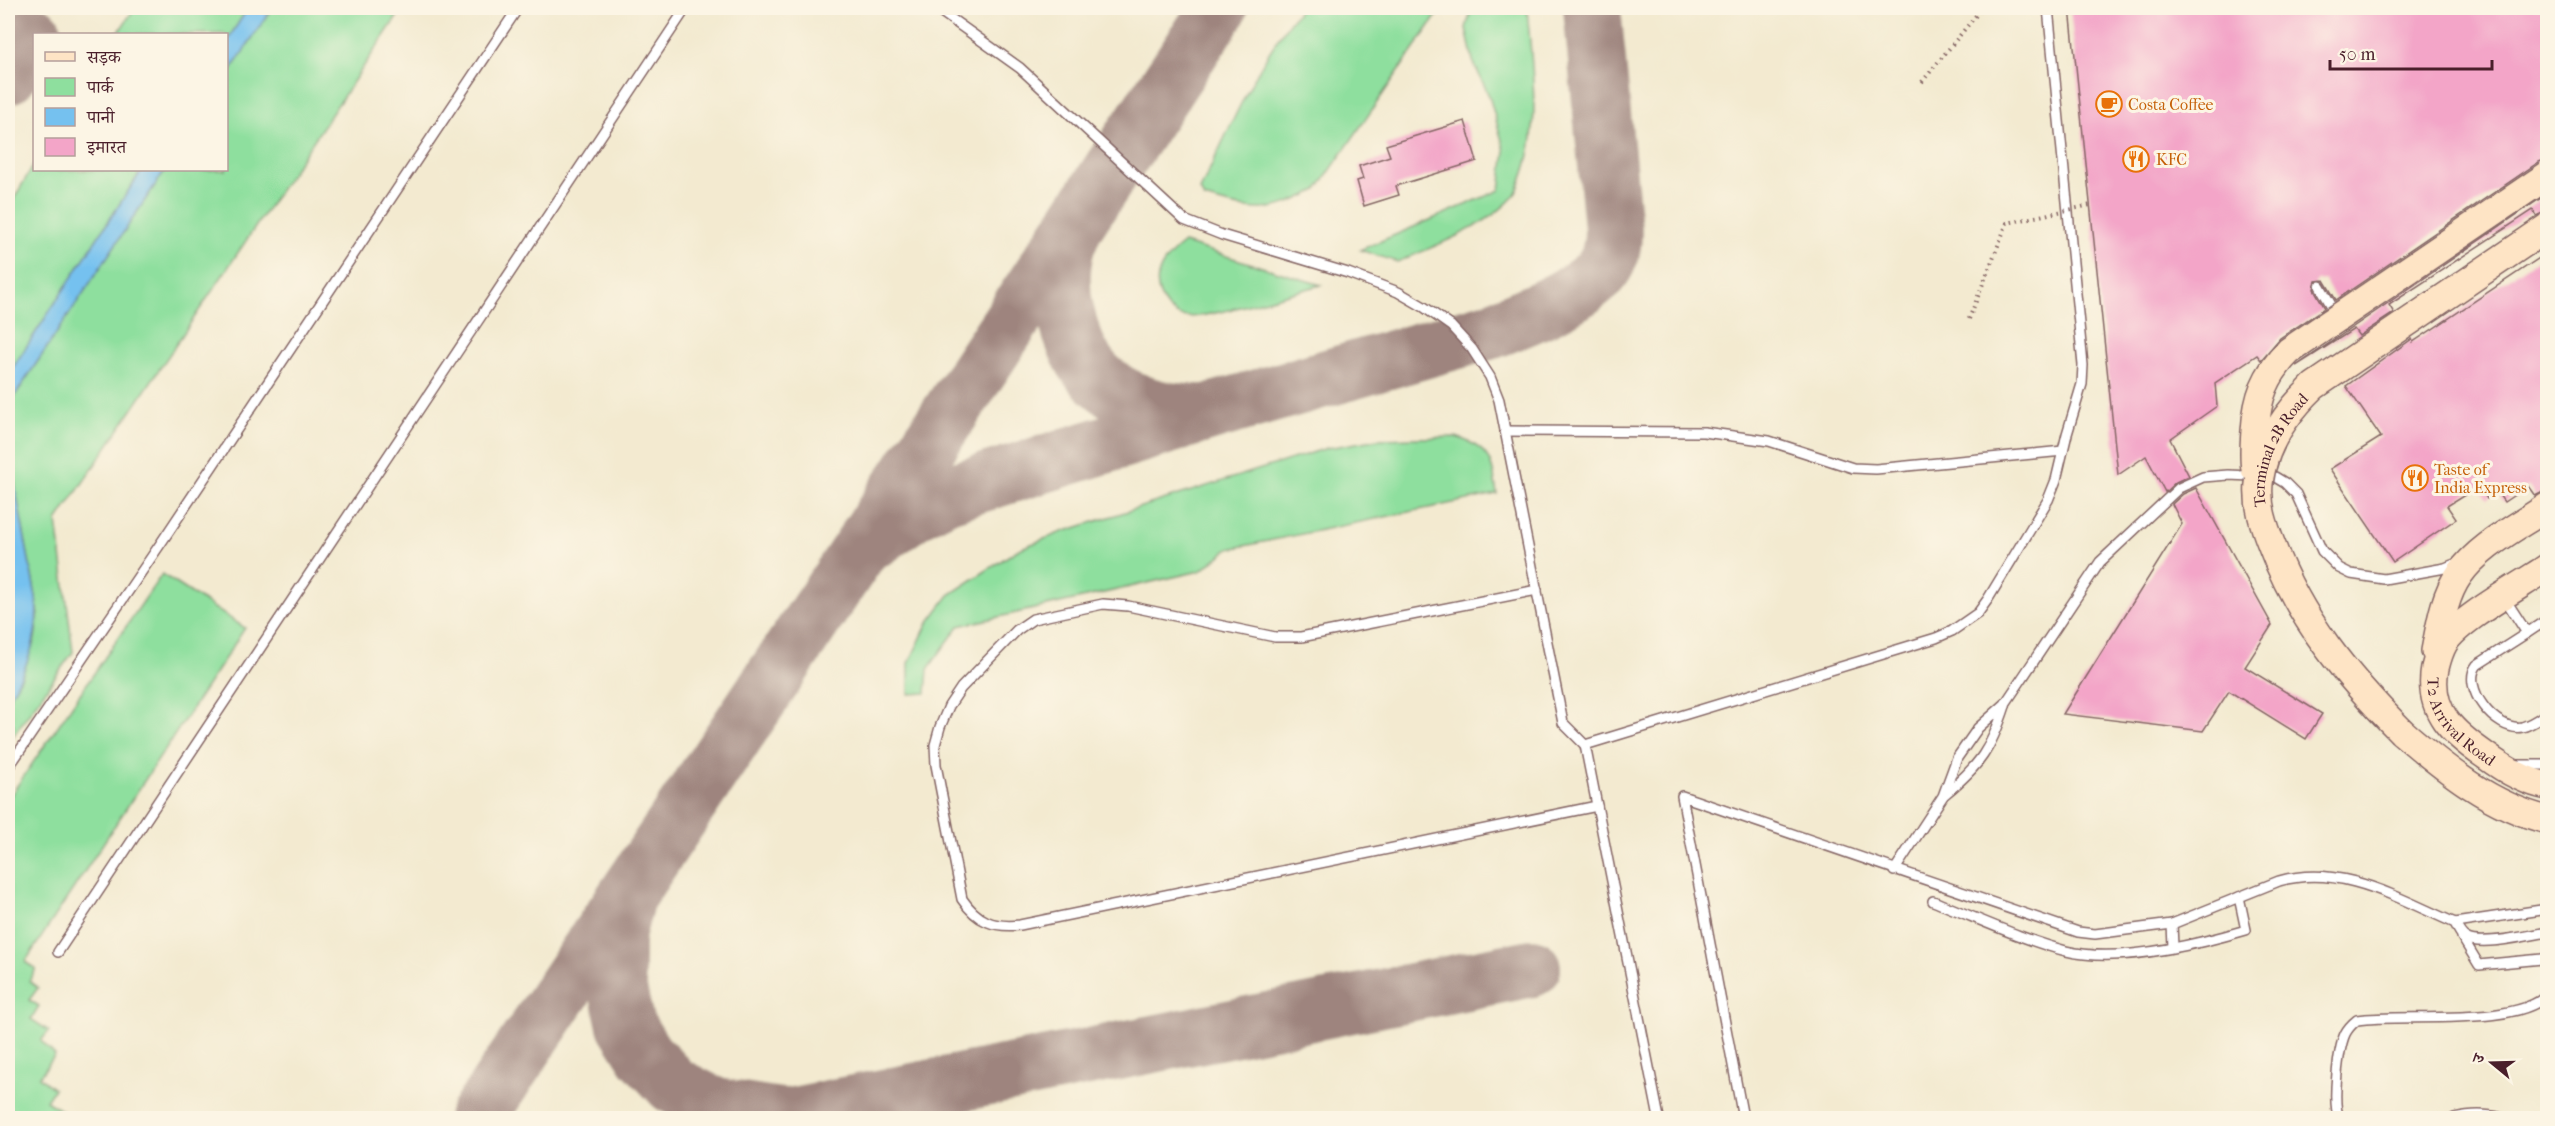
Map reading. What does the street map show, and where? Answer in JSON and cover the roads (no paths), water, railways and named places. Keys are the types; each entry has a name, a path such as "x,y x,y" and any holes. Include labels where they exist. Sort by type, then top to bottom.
{"main road":[{"path":"2260,503 2253,459 2256,409 2266,378 2289,351 2547,175"},
{"name":"Terminal 2B Road","path":"2547,227 2314,386 2297,403 2280,426 2267,452 2259,483 2264,524 2292,593 2323,644 2375,706 2436,761 2472,786 2529,816 2547,820"},
{"path":"2433,682 2435,651 2450,591 2458,576 2481,552 2547,507"},
{"name":"T2 Arrival Road","path":"2547,567 2455,629 2444,644 2436,662 2433,682 2435,701 2443,719 2474,748 2522,778 2547,786"}],"lane":[{"path":"8,768 518,8"},
{"path":"58,952 686,8"},
{"path":"936,8 1020,68 1184,220 1222,235 1348,273 1398,292 1451,326 1472,349 1490,377 1499,400 1563,723 1585,745 1659,1119"},
{"path":"1585,745 1936,638 1952,632 1978,613 1988,599 2048,500 2056,480 2082,384 2083,365 2049,8"},
{"path":"2320,286 2338,317"},
{"path":"1505,431 1704,432 1769,441 1845,466 1876,469 2063,451"},
{"path":"1894,871 1943,796 1957,758 1967,743 1978,728 2005,704 2100,562 2179,488 2203,477 2228,475 2275,477 2296,494 2322,551 2339,568 2351,574 2384,579 2445,568 2481,552"},
{"path":"1537,590 1301,638 1275,637 1128,606 1103,604 1033,619 1017,630 961,688 949,706 935,745 936,765 962,899 972,913 985,922 1004,926 1020,925 1597,806"},
{"path":"2504,597 2527,633"},
{"path":"2547,619 2477,666 2473,671 2472,685 2493,717 2507,726 2523,727 2547,713"},
{"path":"1943,796 1973,771 1994,739 2005,704"},
{"path":"2500,766 2547,765"},
{"path":"1743,1119 1682,796 1894,871 2078,932 2096,934 2172,924 2292,877 2330,876 2352,880 2455,923 2547,909"},
{"path":"1933,902 2067,951 2114,956 2215,939 2246,930 2239,897"},
{"path":"2455,923 2479,965 2542,959 2547,956"},
{"path":"2172,924 2173,947"},
{"path":"2461,934 2468,940 2475,941 2547,932"},
{"path":"2339,1119 2336,1097 2342,1044 2351,1024 2357,1020 2502,1014 2533,1006 2547,994"},
{"path":"2454,1119 2471,1114 2487,1114 2503,1119"}],"water":[{"path":"248,8 272,8 228,74 228,39"},
{"path":"141,171 164,171 8,406 8,375"},
{"path":"8,449 37,611 31,651 8,700"}],"place":[{"name":"Costa Coffee","path":"2109,104"},
{"name":"KFC","path":"2136,159"},
{"name":"Taste of India Express","path":"2415,478"}]}
